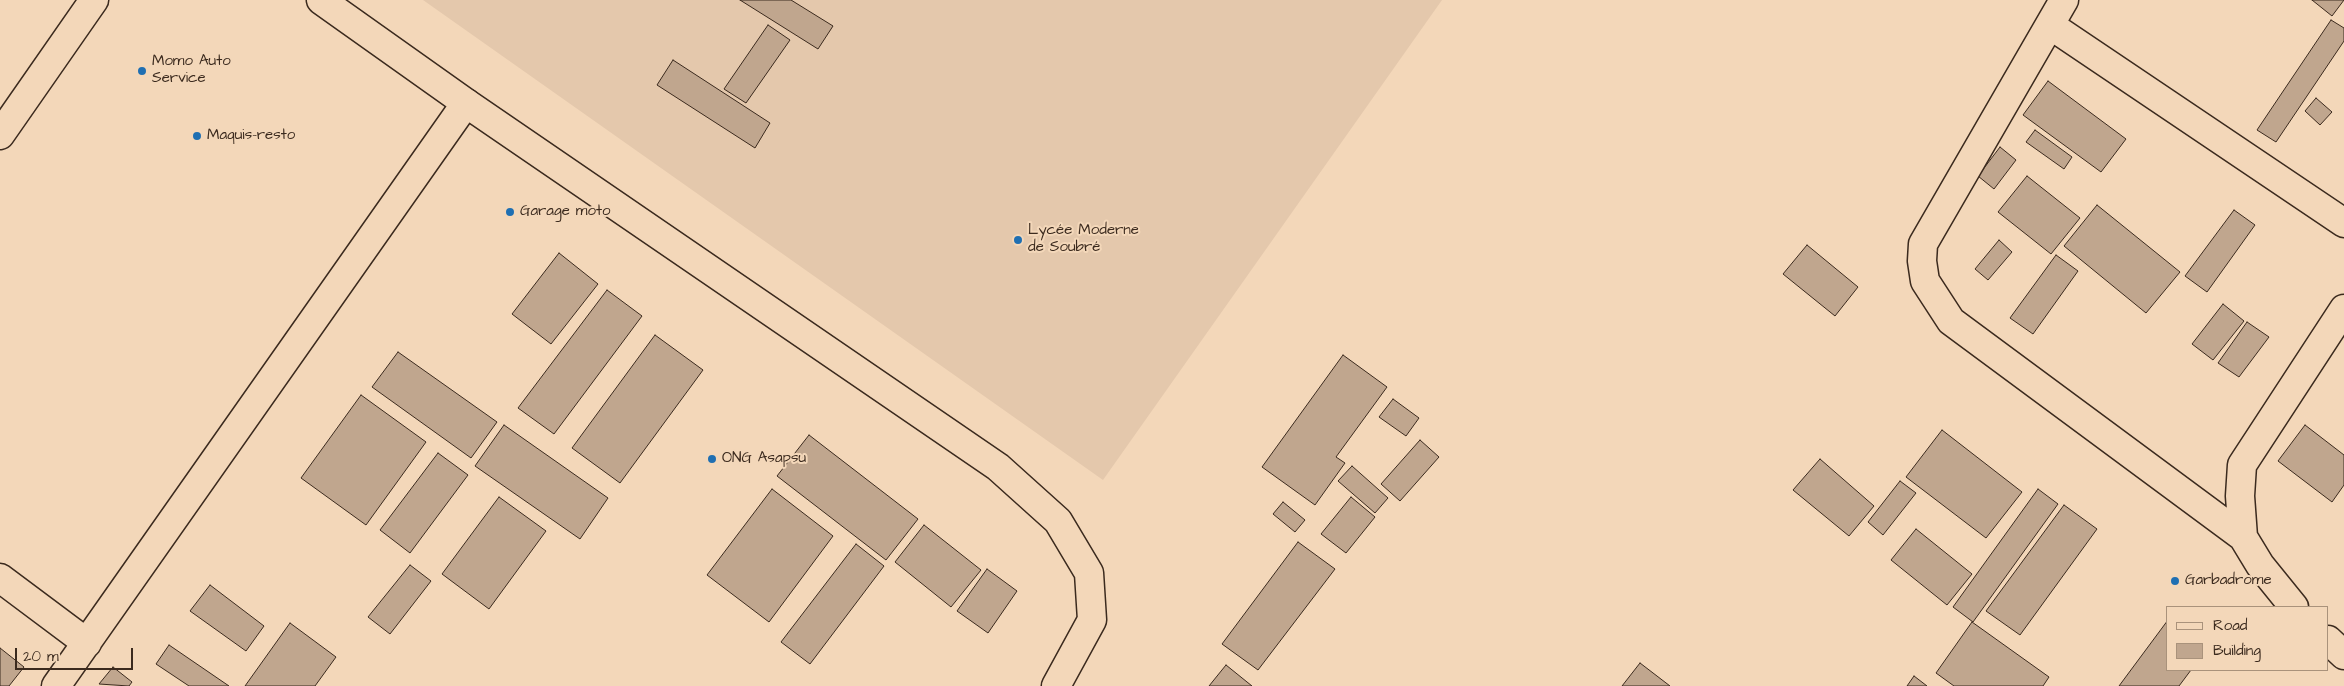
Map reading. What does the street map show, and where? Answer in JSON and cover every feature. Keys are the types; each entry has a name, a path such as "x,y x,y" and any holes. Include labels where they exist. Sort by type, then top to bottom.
{"street":[{"path":"0,135 94,0"},
{"path":"321,0 466,103 998,467 1058,521 1089,573 1092,620 1056,686"},
{"path":"2064,0 1924,244 1922,261 1925,281 1951,321 2243,537 2260,565 2293,606"},
{"path":"2050,25 2344,223"},
{"path":"56,686 466,103"},
{"path":"2243,537 2240,496 2242,465 2344,309"},
{"path":"0,578 87,643"},
{"path":"2329,641 2344,655"}],"shaded area":[{"name":"Lycée Moderne de Soubré","path":"423,0 1442,0 1103,480"}],"building":[{"path":"740,0 791,0 833,26 818,49"},
{"path":"2312,0 2344,0 2332,16"},
{"path":"2331,20 2344,28 2344,41 2276,142 2257,130"},
{"path":"768,25 790,40 746,103 724,89"},
{"path":"673,60 770,123 755,148 657,85"},
{"path":"2048,81 2126,139 2101,172 2023,115"},
{"path":"2316,98 2332,112 2320,125 2305,111"},
{"path":"2035,130 2072,157 2064,169 2026,142"},
{"path":"2000,147 2016,160 1994,189 1978,176"},
{"path":"2027,176 2080,218 2051,254 1998,212"},
{"path":"2097,205 2180,272 2146,313 2064,246"},
{"path":"2234,210 2255,225 2207,292 2185,276"},
{"path":"1999,240 2012,252 1988,280 1975,269"},
{"path":"1807,245 1858,287 1835,316 1783,274"},
{"path":"559,253 598,284 551,344 512,314"},
{"path":"2056,255 2078,271 2033,334 2010,318"},
{"path":"607,290 642,316 554,434 518,408"},
{"path":"2223,304 2244,321 2213,360 2192,344"},
{"path":"2247,322 2269,337 2239,377 2218,363"},
{"path":"655,335 703,370 620,483 572,448"},
{"path":"398,352 497,422 471,458 372,387"},
{"path":"1343,355 1387,387 1336,457 1345,463 1315,505 1262,467"},
{"path":"361,395 426,442 366,525 301,478"},
{"path":"1393,399 1419,418 1406,436 1379,417"},
{"path":"504,425 608,498 580,539 475,466"},
{"path":"2305,425 2344,455 2344,485 2332,502 2278,461"},
{"path":"1942,430 2022,492 1986,538 1906,477"},
{"path":"809,435 918,519 886,560 777,476"},
{"path":"1420,440 1439,457 1400,501 1381,484"},
{"path":"438,453 468,475 410,553 380,530"},
{"path":"1820,459 1874,506 1849,536 1793,490"},
{"path":"1352,466 1388,498 1375,513 1338,481"},
{"path":"1900,481 1916,493 1883,535 1868,522"},
{"path":"772,489 833,536 769,622 707,575"},
{"path":"2038,489 2058,504 1973,622 1953,607"},
{"path":"499,497 546,531 489,609 442,574"},
{"path":"1351,497 1375,517 1346,553 1321,534"},
{"path":"1283,502 1305,520 1295,532 1273,514"},
{"path":"2064,505 2097,529 2020,635 1986,611"},
{"path":"924,525 981,570 951,607 895,562"},
{"path":"1916,529 1972,574 1947,605 1891,560"},
{"path":"1298,542 1335,569 1258,670 1222,644"},
{"path":"856,544 884,566 810,664 781,642"},
{"path":"410,565 431,581 390,634 368,617"},
{"path":"987,569 1017,591 988,633 957,611"},
{"path":"210,585 264,626 246,651 190,611"},
{"path":"1972,622 2049,677 2043,686 1954,686 1936,673"},
{"path":"290,623 336,657 315,686 245,686"},
{"path":"2166,623 2166,671 2190,671 2179,686 2119,686"},
{"path":"169,645 229,686 189,686 156,664"},
{"path":"0,648 24,667 9,686 0,686"},
{"path":"1640,663 1670,686 1622,686"},
{"path":"1226,665 1252,686 1209,686"},
{"path":"113,667 132,682 129,686 99,684"},
{"path":"1914,676 1927,686 1907,686"}],"place":[{"name":"Momo Auto Service","path":"142,71"},
{"name":"Maquis-resto","path":"197,136"},
{"name":"Garage moto","path":"510,212"},
{"name":"Lycée Moderne de Soubré","path":"1018,240"},
{"name":"ONG Asapsu","path":"712,459"},
{"name":"Garbadrome","path":"2175,581"}]}
